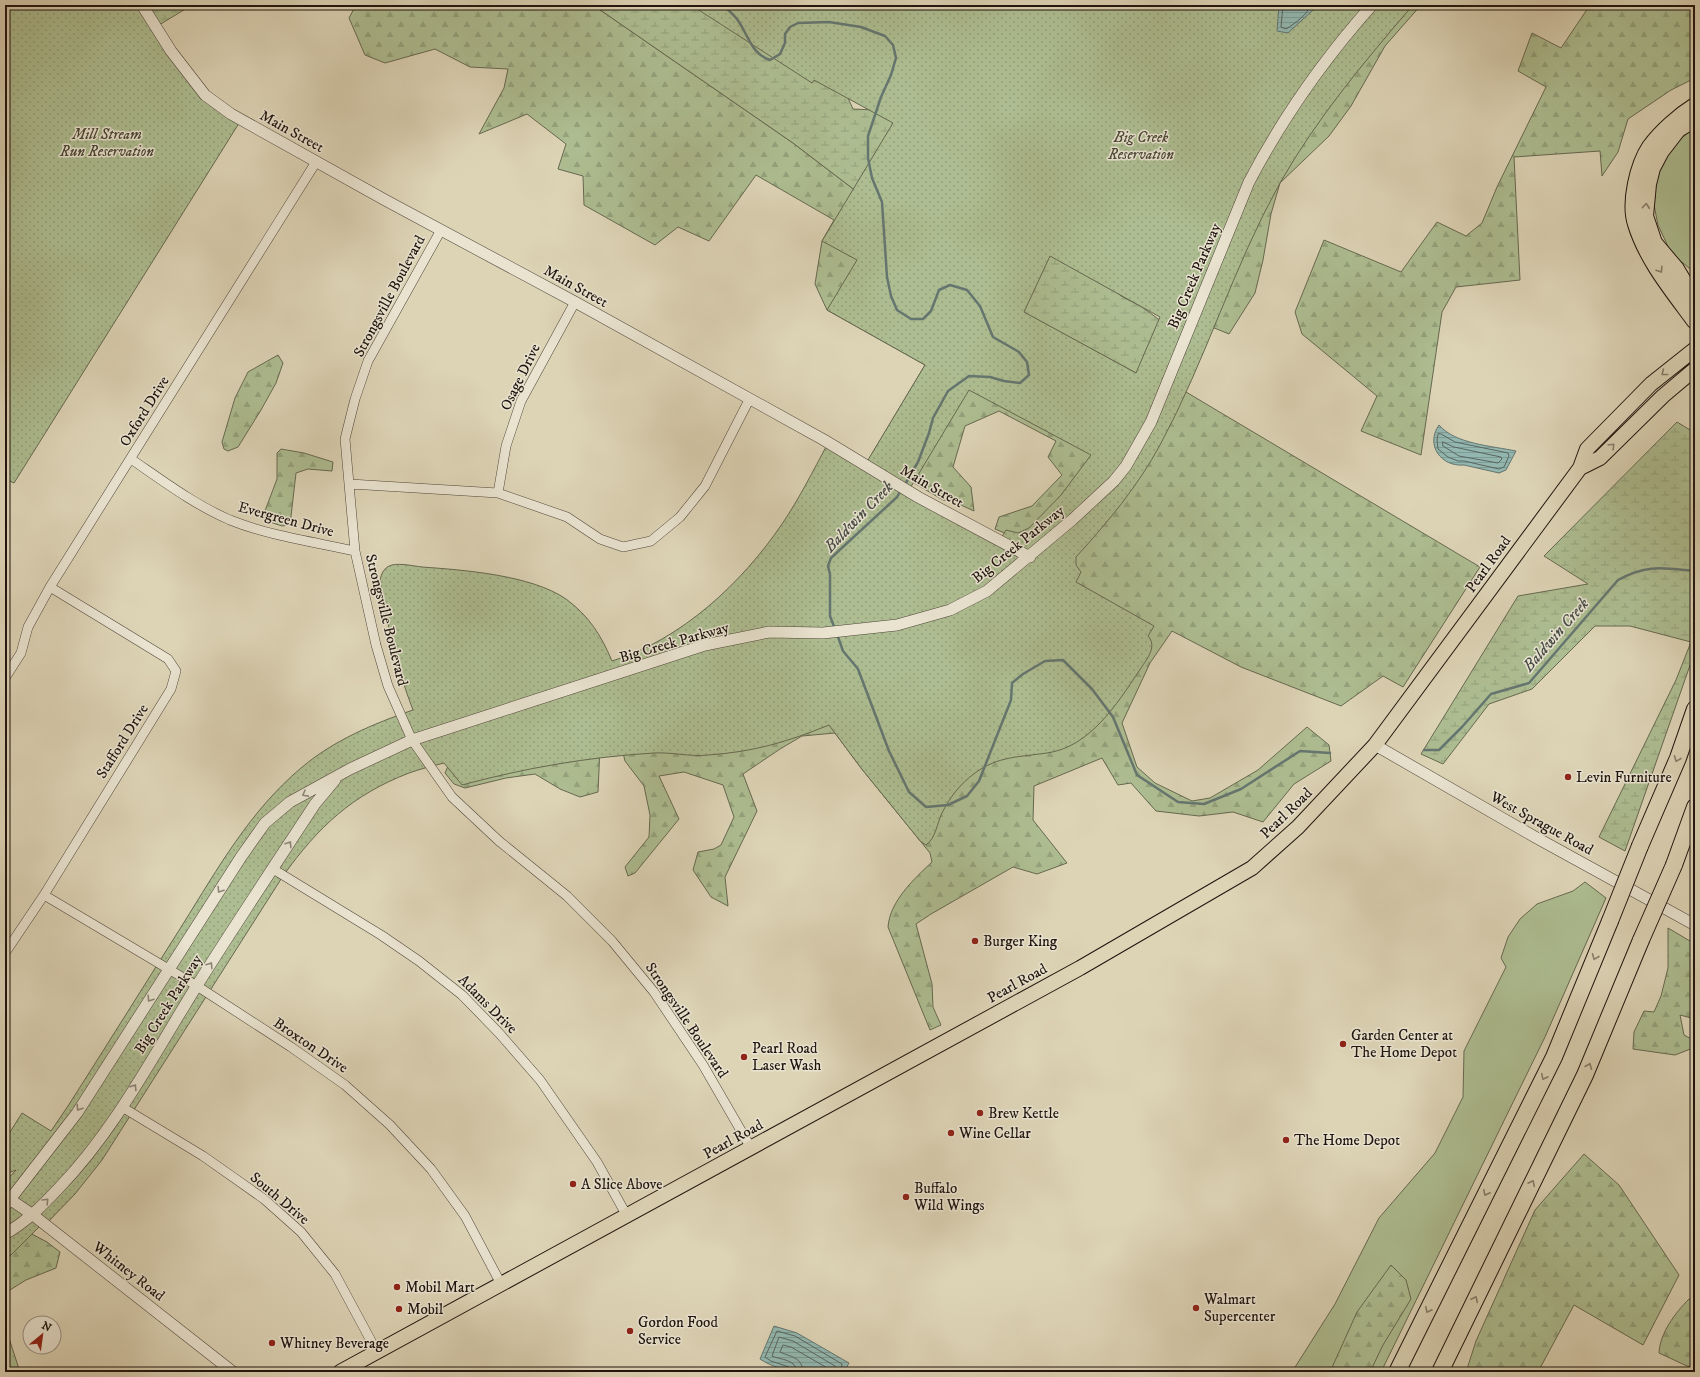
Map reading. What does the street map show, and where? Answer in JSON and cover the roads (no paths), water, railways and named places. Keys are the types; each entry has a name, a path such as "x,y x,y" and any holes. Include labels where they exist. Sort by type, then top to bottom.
{"highway":[{"path":"1695,106 1671,125 1650,148 1637,181 1633,207 1636,223 1656,266 1695,320"},
{"path":"1695,119 1678,130 1662,151 1652,168 1648,184 1646,216 1654,243 1676,269 1695,300"},
{"path":"1676,269 1695,280"},
{"path":"1398,1372 1554,1057 1640,846 1678,758 1695,709"},
{"path":"1440,1372 1585,1075 1674,865 1695,807"}],"main road":[{"name":"Pearl Road","path":"340,1372 1080,968 1252,868 1298,827 1375,746 1580,468 1587,449 1651,384 1695,349"},
{"name":"Pearl Road","path":"1580,468 1600,458 1663,396 1695,369"}],"street":[{"name":"Main Street","path":"142,5 171,51 205,95 231,114 316,162 575,302 748,400 824,440 918,497 1030,557"},
{"name":"Big Creek Parkway","path":"7,1201 77,1113 241,856 265,823 290,802 339,775 412,740 705,646 769,632 845,631 898,625 950,610 987,590 1030,557 1114,481 1126,466 1151,422 1249,182 1294,104 1323,64 1372,5"},
{"name":"Oxford Drive","path":"5,678 21,653 28,627 50,587 316,162"},
{"name":"Strongsville Boulevard","path":"441,230 368,361 355,399 345,439 355,551 376,645 388,686 412,740 452,797 499,841 567,896 612,941 654,992 703,1065 751,1148"},
{"name":"Osage Drive","path":"498,493 506,446 521,401 575,302"},
{"path":"350,484 498,493 567,517 600,539 623,548 651,541 680,517 705,486 748,400"},
{"name":"Evergreen Drive","path":"131,459 192,500 230,520 266,532 355,551"},
{"name":"Stafford Drive","path":"5,953 44,896 171,689 176,671 168,659 50,587"},
{"name":"West Sprague Road","path":"1375,746 1695,925"},
{"name":"Big Creek Parkway","path":"5,1234 33,1215 67,1180 90,1152 122,1107 197,986 315,804 339,775"},
{"name":"Adams Drive","path":"273,869 381,935 419,961 462,995 499,1033 540,1080 598,1162 627,1216"},
{"name":"Broxton Drive","path":"44,896 197,986 291,1047 345,1085 390,1125 431,1170 465,1216 500,1284"},
{"name":"South Drive","path":"122,1107 203,1156 264,1199 301,1232 335,1274 377,1352"},
{"name":"Whitney Road","path":"7,1201 33,1215 233,1372"}],"water":[{"path":"1279,5 1314,5 1313,10 1288,33 1277,31"},
{"path":"1439,425 1454,436 1464,440 1485,446 1516,451 1506,470 1499,473 1464,465 1456,465 1442,458 1435,447 1435,433"},
{"path":"774,1326 797,1333 849,1363 844,1372 790,1371 760,1359"}],"waterway":[{"name":"Baldwin Creek","path":"723,5 737,19 750,43 758,53 770,60 780,54 785,43 785,34 790,27 798,23 829,22 861,27 885,36 893,45 896,58 868,136 868,158 872,178 882,202 887,277 891,296 897,310 911,319 923,319 931,311 939,290 950,285 967,290 980,306 993,337 1019,352 1027,362 1029,375 1020,383 990,377 969,376 948,391 933,418 918,462 904,486"},
{"name":"Baldwin Creek","path":"835,629 830,616 830,574 828,566 831,558 897,497 901,490"},
{"name":"Baldwin Creek","path":"1424,750 1439,750 1462,727 1491,694 1529,683 1618,580 1638,571 1655,568 1694,571"},
{"name":"Baldwin Creek","path":"837,634 843,651 858,669 889,751 909,792 926,807 948,805 967,796 979,781 1011,700 1012,683 1023,674 1045,661 1063,660 1092,689 1113,717 1137,775 1178,802 1204,804 1241,789 1300,751 1330,753"}],"place":[{"name":"Levin Furniture","path":"1568,777"},
{"name":"Burger King","path":"975,941"},
{"name":"Garden Center at The Home Depot","path":"1343,1044"},
{"name":"Pearl Road Laser Wash","path":"744,1057"},
{"name":"Brew Kettle","path":"980,1113"},
{"name":"Wine Cellar","path":"951,1133"},
{"name":"The Home Depot","path":"1286,1140"},
{"name":"A Slice Above","path":"573,1184"},
{"name":"Buffalo Wild Wings","path":"906,1197"},
{"name":"Mobil Mart","path":"397,1287"},
{"name":"Walmart Supercenter","path":"1196,1308"},
{"name":"Mobil","path":"399,1309"},
{"name":"Gordon Food Service","path":"630,1331"},
{"name":"Whitney Beverage","path":"272,1343"}],"park label":[{"name":"Mill Stream Run Reservation","path":"107,142"},
{"name":"Big Creek Reservation","path":"1141,146"}]}
